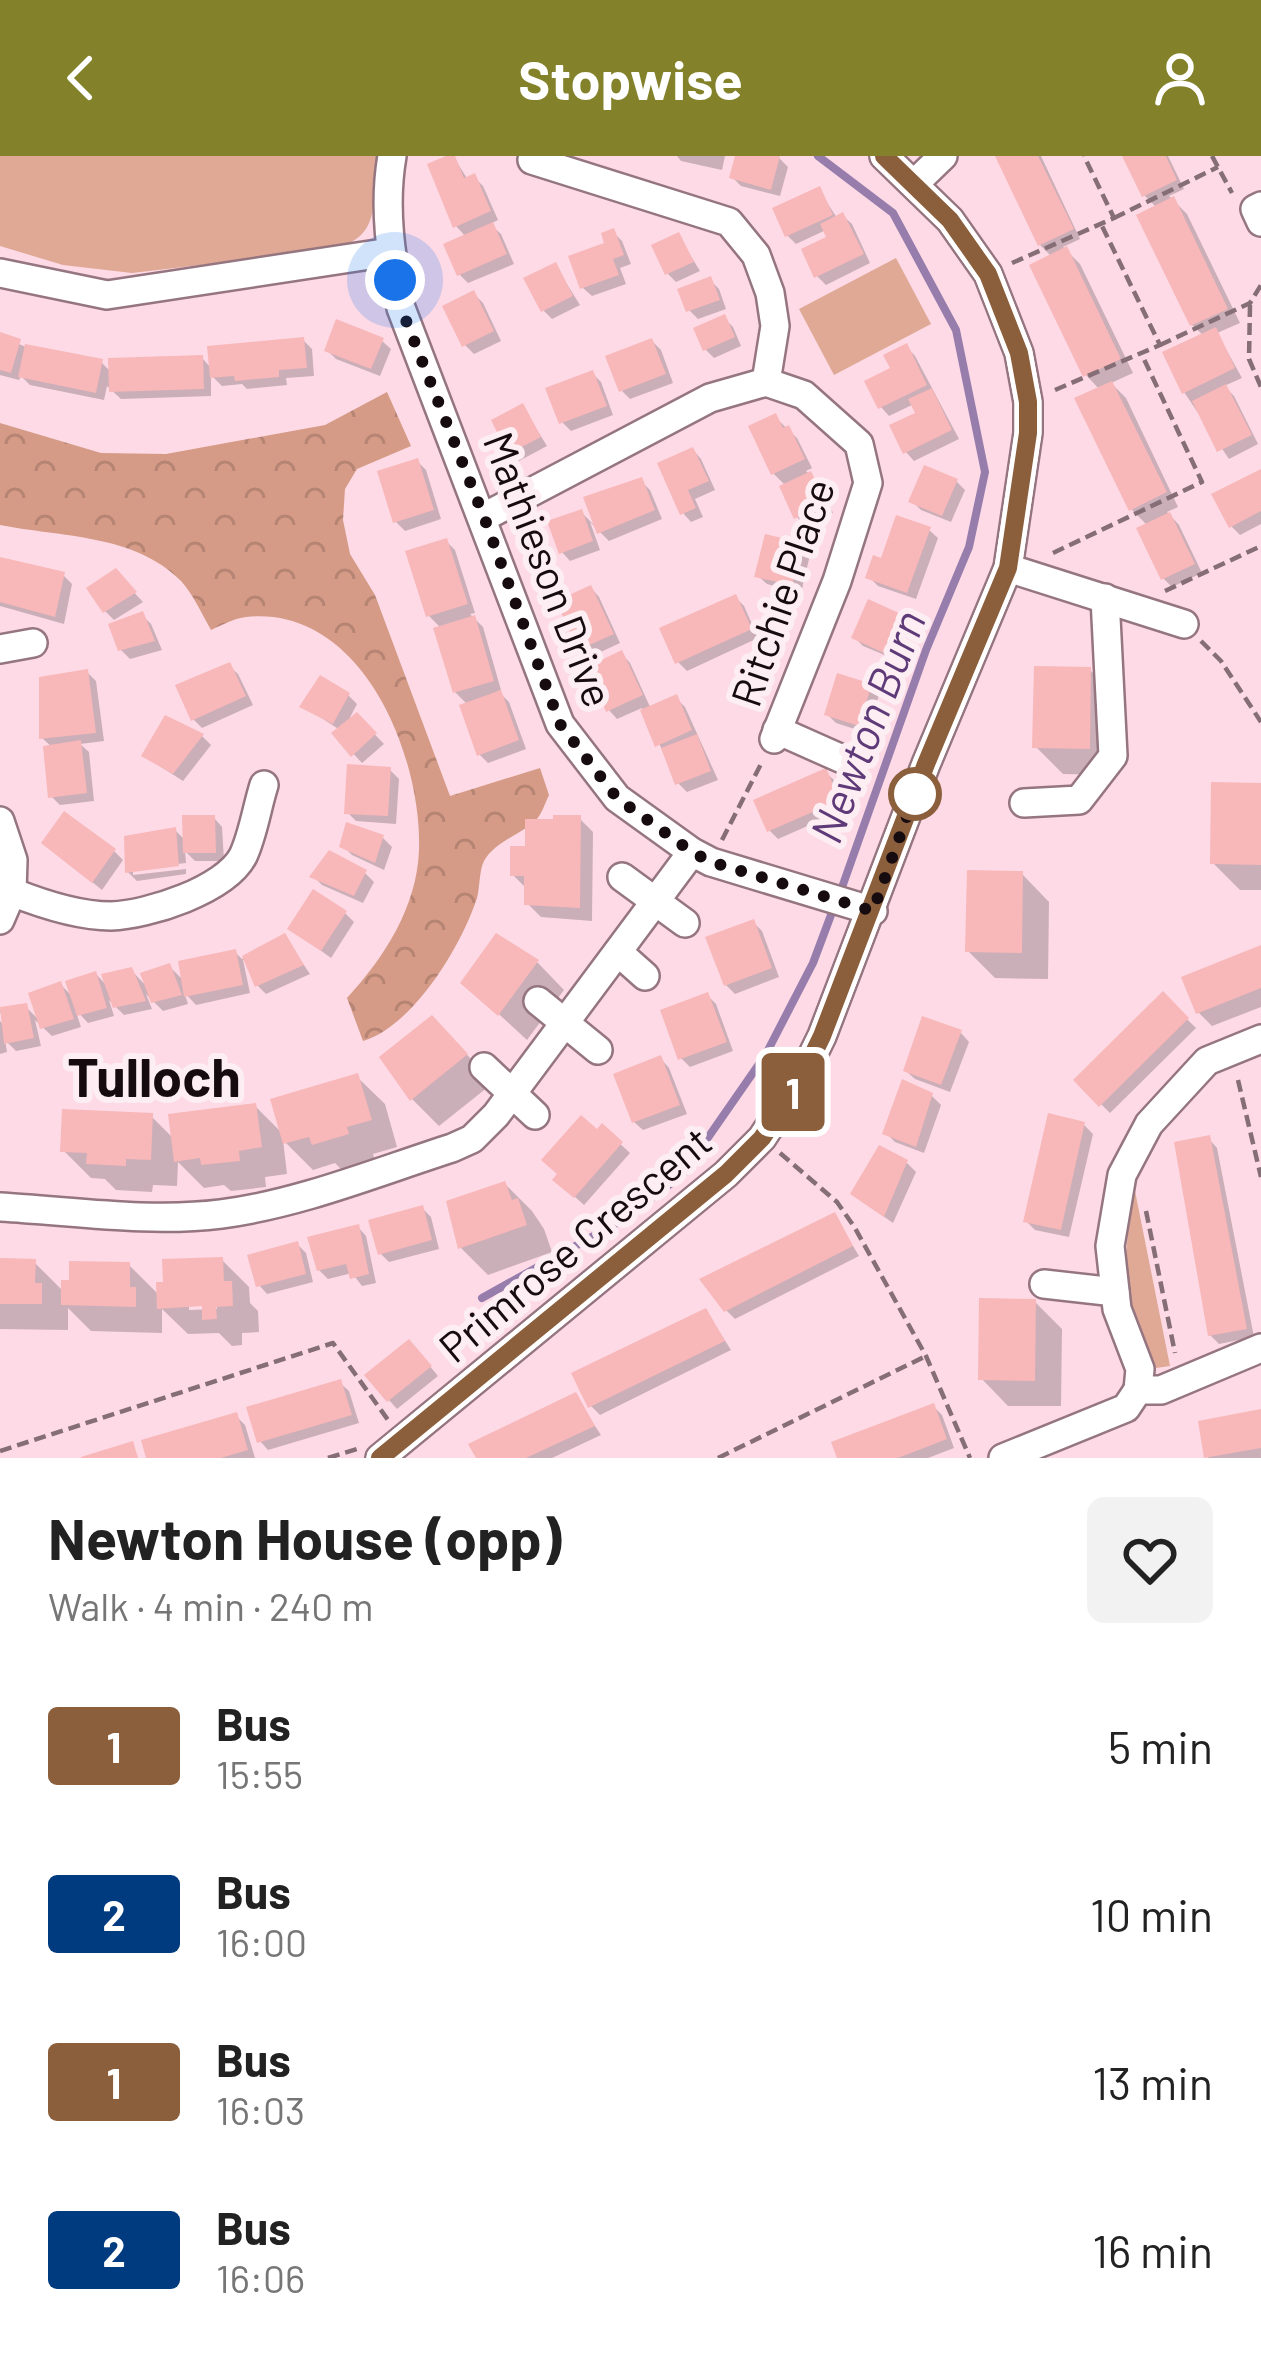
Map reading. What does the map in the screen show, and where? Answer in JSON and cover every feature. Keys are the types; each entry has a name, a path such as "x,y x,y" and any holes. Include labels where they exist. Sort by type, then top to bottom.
{"street":[{"name":"Mathieson Drive","path":"392,156 386,193 390,252 401,308 560,724 617,798 701,857 864,909"},
{"name":"Primrose Crescent","path":"380,1458 681,1213 762,1138 802,1077 864,909 1010,555 1028,433 1019,353 988,274 950,220 884,156"},
{"path":"915,183 943,156"},
{"path":"484,517 710,398 766,382 775,326 770,293 756,255 729,222 532,160"},
{"path":"0,273 107,295 390,252"},
{"name":"Ritchie Place","path":"766,382 804,395 859,444 868,483 837,581 775,734"},
{"path":"1010,555 1105,598 1184,624"},
{"path":"1024,803 1079,800 1113,756 1105,598"},
{"path":"0,649 33,643"},
{"path":"775,734 849,762"},
{"path":"12,892 110,916 174,902 216,883 234,868 244,854 264,784"},
{"path":"0,820 13,860 12,892 0,920"},
{"path":"0,1207 166,1216 221,1214 276,1203 452,1148 472,1138 512,1095 618,952 701,857"},
{"path":"622,877 685,923"},
{"path":"618,952 645,976"},
{"path":"538,1001 598,1050"},
{"path":"1003,1458 1126,1408 1138,1390 1140,1370 1117,1309 1110,1246 1122,1175 1149,1124 1207,1061 1261,1039"},
{"path":"484,1067 535,1115"},
{"path":"452,1148 472,1157 480,1169"},
{"path":"1044,1284 1115,1292"},
{"path":"1138,1390 1161,1390 1261,1348"}],"path":[{"path":"1084,156 1114,218"},
{"path":"1212,156 1238,202 1259,212"},
{"path":"988,274 1218,167"},
{"path":"1101,224 1160,345"},
{"path":"1261,285 1250,303 1249,359 1261,387"},
{"path":"1028,402 1250,303"},
{"path":"1010,555 1053,553 1202,482 1142,355"},
{"path":"1134,608 1261,546"},
{"path":"1184,624 1221,661 1261,722"},
{"path":"701,857 775,734"},
{"path":"1232,1051 1261,1177"},
{"path":"762,1138 837,1202 926,1356 970,1458"},
{"path":"1143,1198 1180,1382"},
{"path":"0,1451 333,1343 403,1440"},
{"path":"718,1458 926,1356"}],"shaded area":[{"path":"0,156 379,156 372,215 360,236 348,244 132,273 63,265 0,246"},
{"path":"896,258 931,324 834,375 799,309"},
{"path":"1135,1191 1170,1366 1156,1368 1135,1326 1130,1304 1126,1260"}],"green space":[{"path":"387,392 411,446 357,469 345,489 343,520 350,554 375,595 450,796 540,768 549,795 536,820 484,861 470,918 433,982 400,1019 363,1041 347,998 396,930 412,892 419,850 410,772 377,693 353,660 322,635 287,620 246,617 211,630 181,581 142,554 96,540 0,525 0,423 101,453 166,454 325,425"}],"building":[{"path":"455,156 464,178 475,173 491,211 453,228 427,164"},
{"path":"735,156 780,156 771,190 729,178"},
{"path":"995,156 1038,156 1074,229 1038,246"},
{"path":"1122,156 1166,156 1177,180 1142,197"},
{"path":"820,186 833,215 785,237 772,208"},
{"path":"1174,196 1228,309 1190,326 1136,215"},
{"path":"843,212 864,254 814,278 801,249 826,237 820,224"},
{"path":"493,222 507,254 457,276 443,244"},
{"path":"614,228 624,255 613,259 619,275 580,289 568,256 604,243 601,233"},
{"path":"679,232 694,262 665,275 651,245"},
{"path":"1067,246 1121,359 1083,377 1029,265"},
{"path":"556,262 573,296 541,312 523,278"},
{"path":"711,276 720,300 686,312 677,289"},
{"path":"474,290 494,331 462,347 442,306"},
{"path":"725,314 735,337 703,351 693,328"},
{"path":"336,319 384,338 371,369 324,351"},
{"path":"1216,327 1235,368 1182,394 1162,352"},
{"path":"0,332 21,339 11,373 0,370"},
{"path":"304,337 307,368 279,370 279,377 210,378 207,346"},
{"path":"652,338 666,374 619,392 605,356"},
{"path":"907,343 927,385 878,409 864,381 890,368 883,355"},
{"path":"25,344 103,359 96,393 18,377"},
{"path":"203,355 204,389 109,392 108,358"},
{"path":"593,370 607,406 559,424 545,388"},
{"path":"1112,381 1167,492 1129,511 1074,398"},
{"path":"1226,384 1252,435 1217,452 1192,401"},
{"path":"932,388 952,430 903,454 889,425 915,413 908,399"},
{"path":"523,403 541,437 508,454 491,420"},
{"path":"776,413 783,428 789,425 805,459 771,475 748,426"},
{"path":"693,447 709,481 688,490 696,508 680,515 657,463"},
{"path":"418,458 434,510 393,523 377,471"},
{"path":"924,465 958,479 942,516 908,502"},
{"path":"1261,469 1261,511 1229,528 1211,494"},
{"path":"811,471 826,504 794,519 779,486"},
{"path":"642,477 655,510 597,534 583,497"},
{"path":"582,509 593,541 559,554 547,521"},
{"path":"1170,512 1195,564 1161,580 1136,528"},
{"path":"896,515 931,527 907,593 865,578 873,555 881,558"},
{"path":"765,534 802,543 792,585 754,577"},
{"path":"447,538 468,604 426,617 405,551"},
{"path":"0,557 65,572 55,617 0,602"},
{"path":"116,568 137,592 103,613 86,588"},
{"path":"591,585 614,634 578,650 556,601"},
{"path":"736,594 752,629 675,664 659,628"},
{"path":"868,599 901,614 884,653 851,638"},
{"path":"143,611 155,641 118,651 108,624"},
{"path":"475,615 494,681 453,693 433,628"},
{"path":"622,650 643,695 606,712 589,666"},
{"path":"230,662 246,696 191,721 175,685"},
{"path":"1034,666 1091,667 1090,749 1032,748"},
{"path":"88,669 96,733 39,739 39,677"},
{"path":"837,673 872,684 859,726 824,715"},
{"path":"320,675 350,693 333,724 299,707"},
{"path":"501,690 519,740 477,756 459,705"},
{"path":"677,694 692,730 655,747 640,710"},
{"path":"357,712 377,733 351,757 331,733"},
{"path":"165,715 204,734 173,774 141,756"},
{"path":"697,734 711,771 675,785 661,748"},
{"path":"81,740 87,793 48,798 43,746"},
{"path":"347,764 391,767 388,816 344,814"},
{"path":"826,768 840,800 767,832 753,800"},
{"path":"1211,782 1261,783 1261,865 1210,864"},
{"path":"64,811 116,849 92,883 41,843"},
{"path":"182,815 215,815 216,853 183,853"},
{"path":"553,815 581,815 580,908 524,905 524,876 510,876 510,846 525,846 525,819 553,819"},
{"path":"346,822 384,835 375,863 339,847"},
{"path":"176,827 179,866 125,873 124,836"},
{"path":"329,850 367,870 354,896 309,877"},
{"path":"967,870 1023,871 1022,953 965,952"},
{"path":"313,889 347,911 321,951 287,929"},
{"path":"754,919 772,968 724,986 705,937"},
{"path":"285,933 304,965 255,987 242,956"},
{"path":"496,933 539,960 498,1016 460,983"},
{"path":"1261,945 1261,988 1196,1014 1181,977"},
{"path":"236,949 243,985 184,997 178,961"},
{"path":"170,963 182,995 151,1003 140,973"},
{"path":"132,967 146,1001 113,1008 101,974"},
{"path":"96,971 107,1008 77,1016 65,981"},
{"path":"61,981 74,1019 40,1029 28,993"},
{"path":"1163,991 1189,1018 1099,1107 1073,1080"},
{"path":"708,992 727,1042 678,1060 660,1010"},
{"path":"27,1003 34,1038 4,1044 0,1007"},
{"path":"432,1015 468,1054 410,1101 379,1057"},
{"path":"922,1016 962,1030 941,1085 903,1071"},
{"path":"661,1055 680,1105 632,1123 613,1074"},
{"path":"358,1073 372,1120 347,1127 349,1134 312,1145 309,1137 283,1144 270,1099"},
{"path":"902,1079 933,1093 916,1147 882,1134"},
{"path":"256,1103 262,1147 239,1151 240,1161 201,1165 200,1158 174,1162 168,1114"},
{"path":"62,1109 153,1113 151,1160 126,1159 126,1166 86,1164 87,1153 60,1152"},
{"path":"1048,1113 1085,1122 1061,1230 1023,1222"},
{"path":"581,1115 597,1129 602,1123 623,1142 574,1198 552,1180 557,1174 541,1160"},
{"path":"1210,1135 1247,1329 1208,1336 1174,1142"},
{"path":"879,1145 908,1160 884,1217 850,1194"},
{"path":"505,1181 512,1200 518,1198 527,1225 458,1249 446,1201"},
{"path":"423,1205 432,1240 378,1255 368,1220"},
{"path":"835,1212 853,1246 724,1312 699,1279"},
{"path":"359,1224 369,1274 350,1279 346,1264 317,1271 307,1237"},
{"path":"298,1241 306,1274 256,1287 247,1255"},
{"path":"223,1257 224,1281 232,1281 233,1306 216,1307 217,1319 202,1320 202,1306 157,1309 156,1282 163,1282 162,1259"},
{"path":"0,1258 36,1259 35,1283 42,1283 42,1304 0,1304"},
{"path":"69,1261 130,1262 136,1307 61,1305 61,1280 69,1280"},
{"path":"979,1298 1036,1299 1035,1381 978,1380"},
{"path":"706,1308 725,1341 588,1408 571,1373"},
{"path":"409,1339 432,1366 387,1402 364,1375"},
{"path":"341,1379 352,1415 257,1443 246,1407"},
{"path":"576,1392 595,1426 526,1458 476,1458 468,1444"},
{"path":"934,1403 947,1439 898,1458 837,1458 831,1442"},
{"path":"1261,1409 1261,1448 1204,1458 1198,1421"},
{"path":"237,1412 248,1450 221,1458 146,1458 141,1440"},
{"path":"133,1441 138,1458 81,1458 81,1457"}],"waterway":[{"name":"Newton Burn","path":"818,156 893,213 956,330 985,472 969,547 926,650 840,893"},
{"name":"Newton Burn","path":"482,1298 624,1219 682,1175 766,1054 813,963 834,907"}],"bus line":[{"name":"1","path":"380,1458 681,1213 762,1138 822,1036 926,764 1008,568 1028,433 1019,353 988,274 950,220 884,156"}],"district":[{"name":"Tulloch","path":"154,1075"}],"route":[{"path":"395,280 401,308 560,724 617,798 711,862 873,911 915,794"}]}
